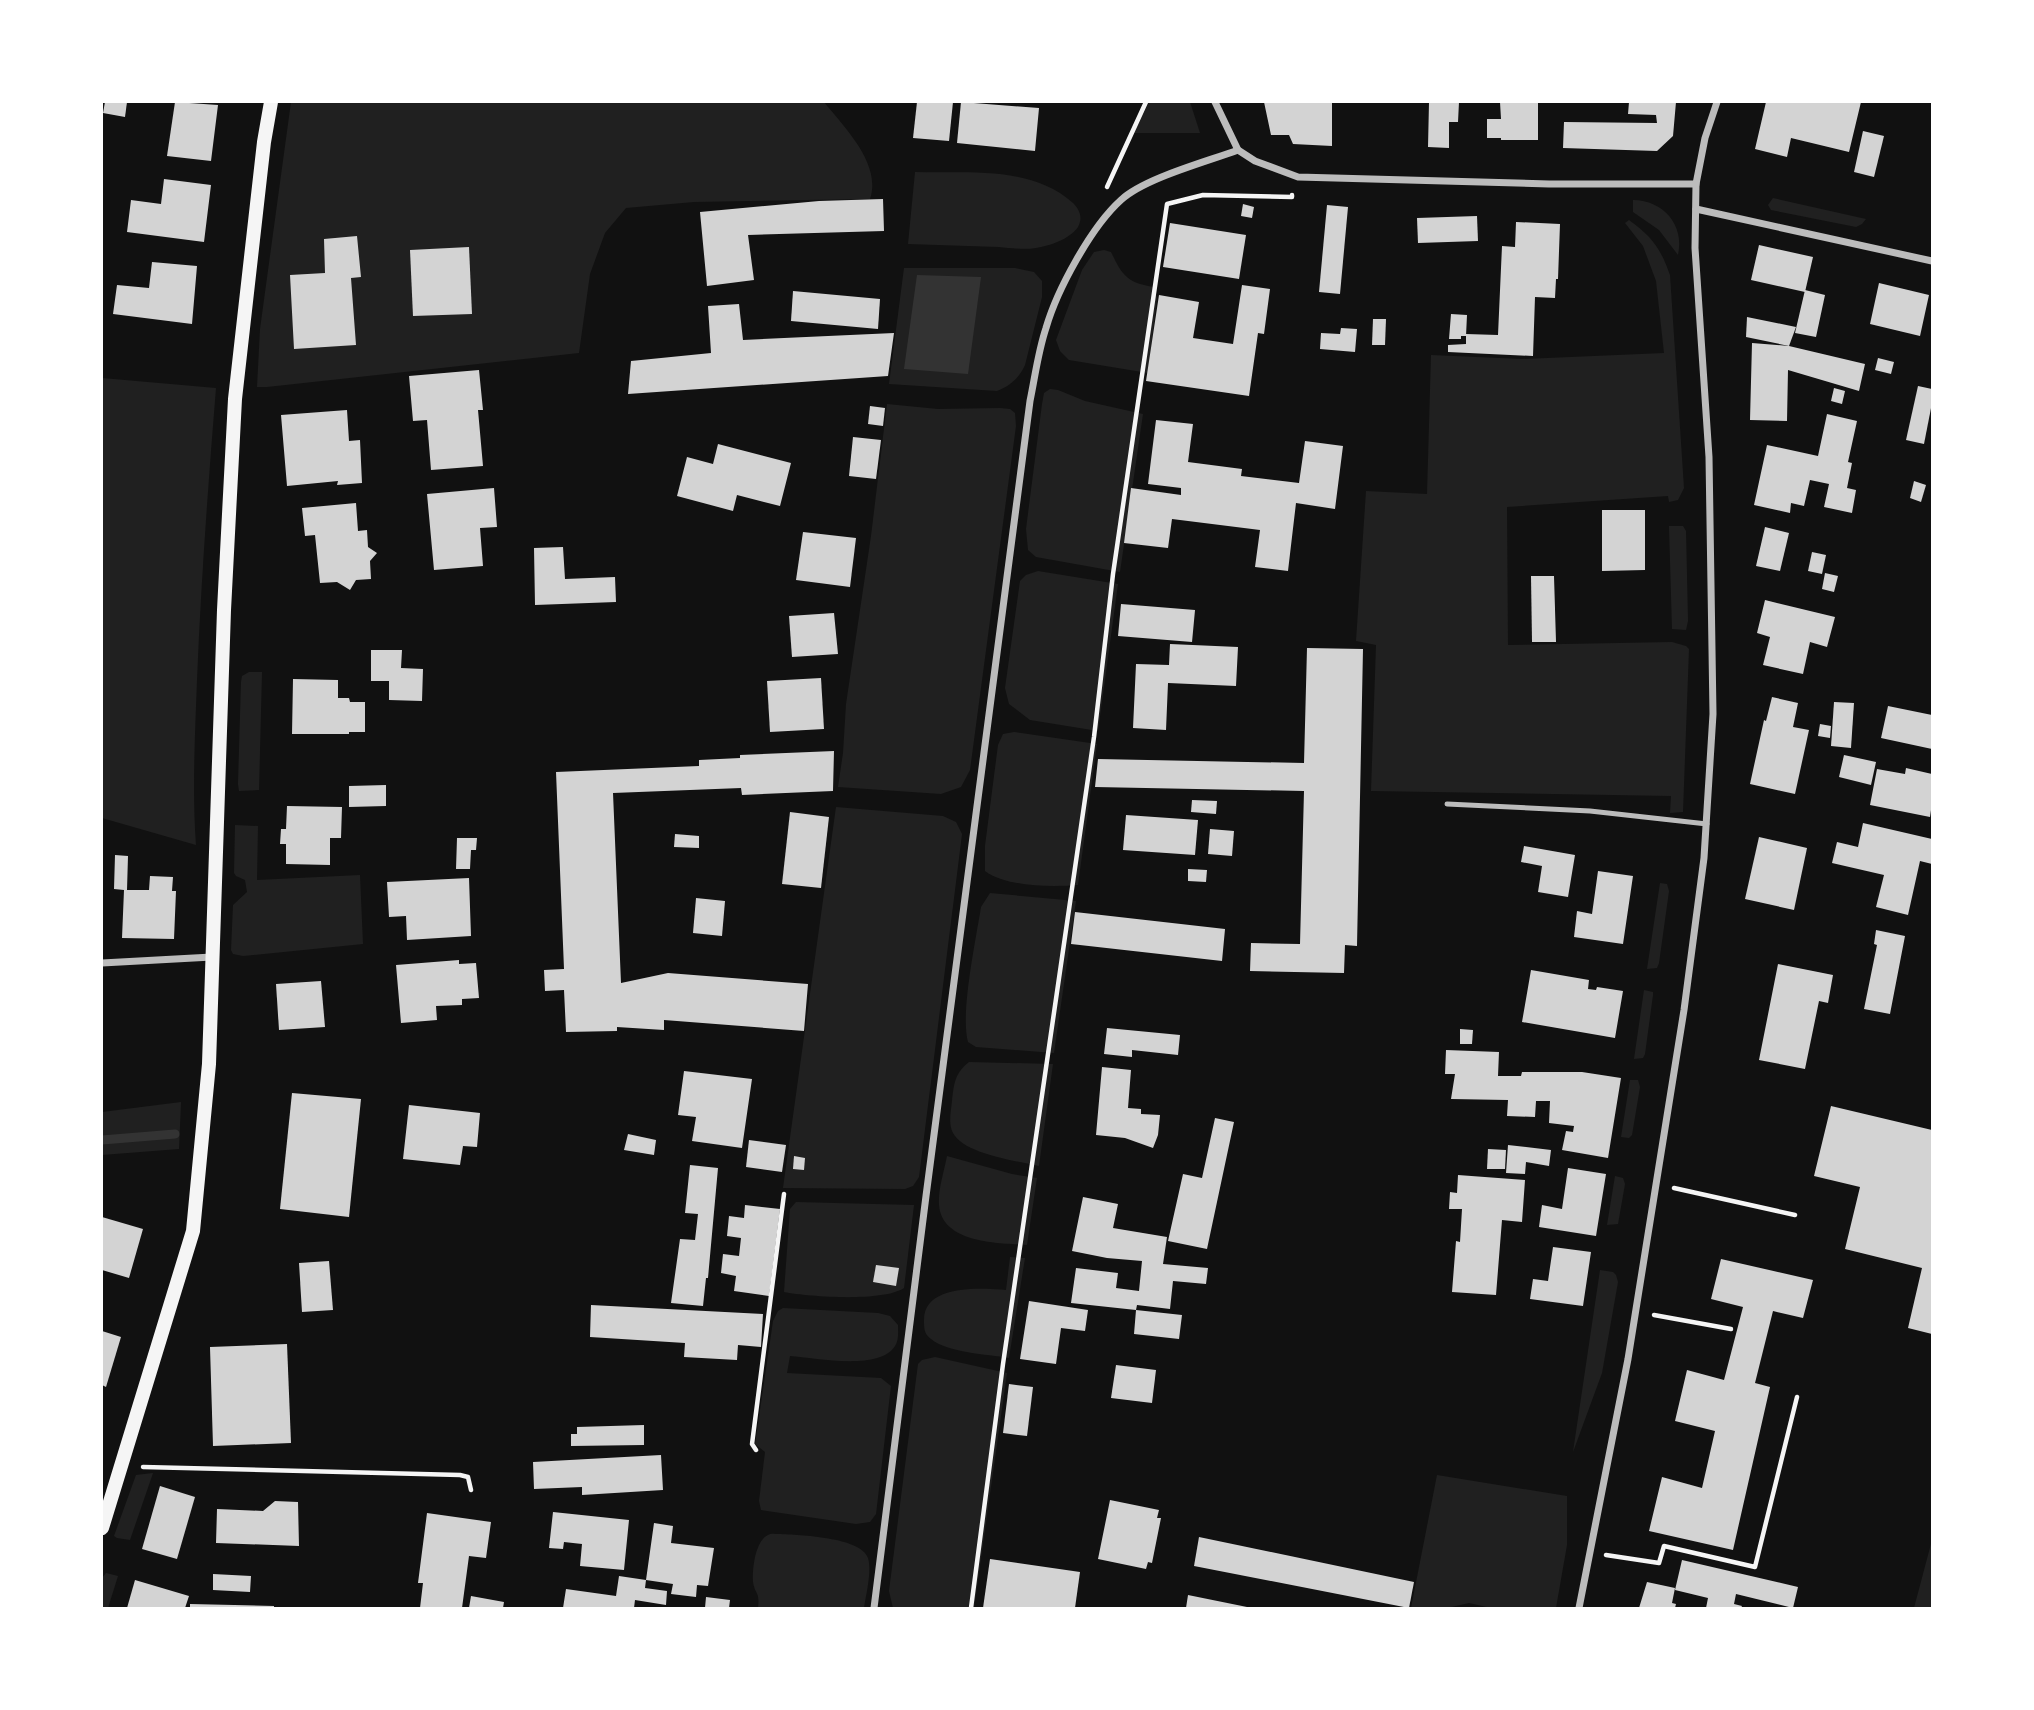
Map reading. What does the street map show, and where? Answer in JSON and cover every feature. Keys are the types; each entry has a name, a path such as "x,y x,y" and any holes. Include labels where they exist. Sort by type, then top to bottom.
{"main road":[{"path":"102,1528 193,1231 209,1064 224,610 235,398 264,142 271,102"}],"street":[{"path":"1214,102 1238,150 1255,161 1298,177 1549,184 1696,184"},
{"path":"1579,1608 1592,1552 1636,1312 1691,956 1707,824 1713,714 1709,482 1695,248 1696,184 1705,138 1717,102"},
{"path":"874,1608 1030,401 1045,328 1060,291 1076,262 1121,199 1145,185 1238,150"},
{"path":"1696,209 1933,261"},
{"path":"102,963 212,957"}],"lane":[{"path":"1447,804 1590,811 1707,824"}],"path":[{"path":"1105,193 1146,102"},
{"path":"971,1608 1003,1364 1094,737 1113,574 1167,204 1203,195 1292,197 1298,177"},
{"path":"1656,1184 1795,1215"},
{"path":"756,1450 752,1444 784,1194"},
{"path":"1636,1312 1731,1329"},
{"path":"1592,1552 1659,1563 1664,1546 1755,1567 1797,1397"},
{"path":"120,1466 460,1475 468,1477 471,1490"}],"shaded area":[{"path":"291,102 824,102 851,134 866,160 871,173 870,199 694,202 626,208 605,233 590,274 579,353 257,387 260,329"},
{"path":"1149,102 1190,102 1200,133 1134,133"},
{"path":"915,172 998,174 1038,182 1073,203 1080,214 1080,224 1065,238 1031,249 908,244"},
{"path":"1773,198 1866,219 1856,227 1771,210 1768,205"},
{"path":"1633,200 1654,204 1669,216 1678,234 1678,255 1659,230 1633,212"},
{"path":"1629,220 1654,243 1670,275 1684,488 1678,500 1669,502 1668,496 1507,507 1508,645 1672,642 1686,646 1689,649 1683,812 1670,813 1671,796 1371,791 1376,645 1356,641 1366,491 1427,494 1431,355 1522,359 1664,353 1656,281 1643,246 1625,223"},
{"path":"1094,252 1111,252 1126,277 1154,287 1157,298 1148,373 1069,360 1060,351 1056,340 1082,270"},
{"path":"904,268 1015,268 1034,272 1042,281 1042,297 1025,365 1014,381 997,391 889,384"},
{"path":"917,275 981,277 968,374 904,369"},
{"path":"102,378 216,388 197,680 194,783 196,845 102,818"},
{"path":"1050,389 1085,401 1143,414 1120,572 1036,557 1028,550 1026,529 1042,404 1044,393"},
{"path":"887,404 938,409 1000,408 1010,409 1015,413 1016,426 970,770 961,787 941,794 838,787 846,704"},
{"path":"1669,526 1683,526 1686,531 1686,630 1672,629"},
{"path":"1038,571 1118,584 1098,731 1030,720 1009,704 1005,688 1020,581 1026,575"},
{"path":"249,672 262,672 259,790 239,791 241,682 242,676"},
{"path":"1014,732 1097,744 1078,885 1043,886 1017,883 985,871 985,846 998,745 1003,734"},
{"path":"836,807 943,816 956,822 962,834 919,1177 913,1186 905,1189 783,1188"},
{"path":"235,825 258,826 257,880 360,875 363,944 243,956 233,954 233,905 247,892 245,880 234,873"},
{"path":"1660,883 1667,884 1669,891 1659,963 1657,968 1647,969"},
{"path":"990,893 1076,901 1054,1053 976,1047 968,1042 966,1014 970,976 981,907"},
{"path":"1644,990 1653,992 1645,1054 1643,1058 1634,1059"},
{"path":"969,1062 1053,1064 1039,1166 979,1151 959,1140 953,1133 950,1117 955,1084 958,1074"},
{"path":"1630,1080 1638,1080 1640,1087 1632,1135 1629,1138 1621,1137"},
{"path":"181,1102 179,1149 102,1155 102,1112"},
{"path":"947,1156 1037,1178 1027,1245 974,1239 950,1227 943,1218 939,1205"},
{"path":"1615,1176 1623,1178 1625,1184 1618,1224 1607,1225"},
{"path":"796,1202 914,1205 904,1288 864,1297 828,1297 784,1292 790,1209"},
{"path":"1010,1257 1025,1258 1009,1358 957,1350 938,1344 929,1337 925,1331 924,1320 926,1308 933,1300 943,1294 969,1289 1006,1290"},
{"path":"1600,1270 1613,1272 1618,1282 1602,1373 1573,1452"},
{"path":"783,1308 878,1313 890,1316 898,1325 896,1344 887,1354 862,1361 790,1356 787,1373 881,1378 891,1386 876,1514 870,1522 856,1524 761,1510 759,1501 765,1452 755,1444 773,1321 778,1311"},
{"path":"935,1357 1007,1373 974,1608 893,1608 889,1591 918,1364 922,1360"},
{"path":"153,1473 130,1540 117,1538 114,1536 136,1475"},
{"path":"1437,1475 1567,1496 1567,1545 1556,1608 1491,1608 1469,1603 1447,1608 1411,1608"},
{"path":"770,1534 842,1541 863,1551 868,1558 869,1570 864,1608 758,1608 753,1570 760,1543"},
{"path":"1932,1540 1932,1608 1914,1608"},
{"path":"106,1573 118,1576 108,1608 102,1608 102,1578"}],"building":[{"path":"105,102 127,102 125,117 103,113"},
{"path":"175,102 218,105 211,161 167,156"},
{"path":"917,102 953,102 949,141 913,138"},
{"path":"961,102 1039,108 1035,151 957,143"},
{"path":"1264,102 1332,102 1332,146 1293,144 1289,135 1271,135"},
{"path":"1429,102 1459,102 1458,122 1449,122 1449,148 1428,147"},
{"path":"1500,102 1538,102 1538,140 1487,138 1487,119 1501,119"},
{"path":"1629,102 1676,102 1673,136 1657,151 1563,148 1564,122 1657,123 1656,115 1628,114"},
{"path":"1766,102 1861,102 1849,152 1791,138 1787,157 1755,149"},
{"path":"1863,131 1884,136 1874,177 1854,172"},
{"path":"164,179 211,185 204,242 127,232 131,200 161,204"},
{"path":"883,199 884,231 748,235 754,280 707,286 700,212 819,201"},
{"path":"1243,204 1254,207 1252,218 1241,216"},
{"path":"1327,205 1348,207 1340,294 1319,292"},
{"path":"1477,216 1478,241 1418,243 1417,218"},
{"path":"1516,222 1560,224 1555,298 1535,297 1533,356 1448,352 1448,345 1466,344 1466,334 1498,335 1502,246 1515,247"},
{"path":"1170,223 1246,235 1239,279 1163,267"},
{"path":"357,236 361,277 351,278 356,345 294,349 290,275 325,273 324,239"},
{"path":"1759,245 1813,257 1805,292 1751,280"},
{"path":"469,247 472,314 413,316 410,250"},
{"path":"152,262 197,266 192,324 113,314 117,285 149,288"},
{"path":"1879,283 1929,295 1920,336 1870,324"},
{"path":"1242,285 1270,289 1264,334 1258,333 1249,396 1146,381 1159,295 1199,302 1193,338 1233,344"},
{"path":"1805,290 1825,295 1816,337 1795,333"},
{"path":"793,291 880,299 878,329 791,321"},
{"path":"739,304 743,340 894,333 888,376 628,394 631,361 711,353 708,306"},
{"path":"1451,314 1467,315 1466,336 1461,336 1461,339 1449,339"},
{"path":"1747,317 1796,327 1789,346 1746,337"},
{"path":"1373,319 1386,319 1385,345 1372,345"},
{"path":"1341,328 1357,329 1355,352 1320,349 1321,333 1340,334"},
{"path":"1752,343 1789,346 1865,364 1859,391 1788,370 1787,421 1750,420"},
{"path":"1878,358 1894,362 1891,374 1875,370"},
{"path":"479,370 483,410 478,410 483,466 431,470 427,420 413,421 409,376"},
{"path":"1918,386 1932,389 1924,444 1906,440"},
{"path":"1834,388 1845,391 1842,404 1831,401"},
{"path":"870,406 885,408 883,426 868,424"},
{"path":"347,410 349,441 360,440 362,483 337,485 338,481 287,486 281,415"},
{"path":"1827,414 1857,421 1848,462 1852,463 1847,488 1856,490 1852,513 1824,507 1829,484 1810,480 1804,506 1791,503 1790,513 1754,505 1767,445 1818,456"},
{"path":"1156,420 1193,424 1188,462 1242,469 1241,476 1299,483 1305,441 1343,446 1335,509 1296,503 1288,571 1255,567 1260,530 1172,519 1168,548 1124,543 1131,488 1181,495 1181,488 1148,484"},
{"path":"853,437 881,440 876,479 849,476"},
{"path":"718,444 791,463 780,506 737,495 733,511 677,496 687,457 713,464"},
{"path":"1914,481 1926,485 1921,502 1910,498"},
{"path":"494,488 497,527 480,528 483,566 434,570 427,494"},
{"path":"356,503 358,531 367,530 368,547 377,553 370,561 371,579 356,580 350,590 337,582 320,583 315,535 305,536 302,508"},
{"path":"1602,510 1645,510 1645,570 1602,571"},
{"path":"1765,527 1789,533 1780,571 1756,566"},
{"path":"803,532 856,538 850,587 796,580"},
{"path":"563,547 565,579 615,577 616,602 535,605 534,548"},
{"path":"1812,552 1826,555 1822,574 1808,571"},
{"path":"1825,573 1838,576 1834,592 1822,589"},
{"path":"1531,576 1554,576 1556,642 1532,642"},
{"path":"1765,600 1835,617 1827,647 1810,642 1803,674 1763,665 1770,637 1757,633"},
{"path":"1121,604 1195,610 1192,642 1118,636"},
{"path":"834,613 838,654 792,657 789,616"},
{"path":"1170,644 1238,647 1236,686 1168,683 1166,730 1133,728 1136,664 1169,665"},
{"path":"1307,648 1363,649 1357,946 1345,945 1344,973 1250,971 1251,943 1300,944 1304,791 1095,787 1098,759 1304,763"},
{"path":"371,650 402,650 401,668 423,669 422,701 389,700 389,681 371,681"},
{"path":"821,678 824,729 770,732 767,681"},
{"path":"293,679 338,680 338,698 349,698 350,702 365,702 365,732 292,734"},
{"path":"1772,697 1798,703 1793,727 1809,730 1795,794 1750,784 1764,720 1766,721"},
{"path":"1834,702 1854,703 1851,748 1831,746"},
{"path":"1888,706 1932,715 1932,749 1881,738"},
{"path":"1820,724 1831,726 1830,738 1818,736"},
{"path":"834,751 833,791 742,795 741,788 613,793 621,983 668,973 808,984 804,1031 664,1020 664,1030 617,1027 617,1031 566,1032 564,990 545,991 544,970 564,969 556,772 699,766 699,760 740,758 740,755"},
{"path":"1844,755 1876,762 1871,785 1839,777"},
{"path":"1906,768 1932,774 1930,817 1870,805 1877,769 1905,774"},
{"path":"386,785 386,806 349,807 349,786"},
{"path":"1192,800 1217,801 1216,814 1191,812"},
{"path":"287,806 342,807 341,838 330,838 330,865 286,864 286,844 280,844 281,829 286,829"},
{"path":"790,812 829,817 821,888 782,884"},
{"path":"1126,815 1198,820 1195,855 1123,850"},
{"path":"1863,823 1932,839 1932,864 1920,861 1908,915 1876,907 1884,875 1832,863 1837,842 1858,847"},
{"path":"1210,829 1234,831 1232,856 1208,854"},
{"path":"675,834 699,836 699,848 674,847"},
{"path":"1759,837 1807,848 1794,910 1745,899"},
{"path":"457,838 477,838 476,850 471,850 470,869 456,869"},
{"path":"1524,846 1575,855 1568,897 1538,892 1542,866 1521,862"},
{"path":"115,855 128,856 127,890 149,890 150,876 173,877 172,891 176,891 174,939 122,938 124,890 114,889"},
{"path":"1188,869 1207,870 1206,882 1188,881"},
{"path":"1598,871 1633,876 1623,944 1574,937 1577,911 1592,914"},
{"path":"469,878 471,936 407,940 406,916 389,917 387,882"},
{"path":"696,898 725,901 722,936 693,933"},
{"path":"1075,912 1225,929 1222,961 1071,944"},
{"path":"1876,930 1905,936 1890,1014 1864,1009 1877,945 1874,944"},
{"path":"459,960 459,964 476,963 479,998 462,999 462,1005 436,1006 437,1020 401,1023 396,965"},
{"path":"1778,964 1833,975 1828,1003 1819,1001 1805,1069 1759,1060"},
{"path":"1531,970 1589,980 1588,989 1596,990 1597,987 1623,991 1615,1038 1522,1022"},
{"path":"321,981 325,1027 279,1030 276,984"},
{"path":"1107,1028 1180,1035 1178,1055 1132,1050 1132,1057 1104,1054"},
{"path":"1460,1029 1473,1030 1472,1044 1460,1044"},
{"path":"1446,1050 1499,1052 1498,1076 1521,1076 1522,1072 1582,1072 1621,1078 1608,1158 1562,1150 1566,1131 1573,1132 1574,1126 1549,1123 1550,1101 1536,1101 1535,1117 1507,1116 1508,1100 1451,1099 1455,1074 1445,1074"},
{"path":"1102,1067 1131,1070 1128,1108 1141,1109 1141,1114 1160,1115 1158,1135 1153,1148 1125,1138 1096,1135"},
{"path":"684,1071 752,1079 742,1148 692,1141 696,1117 678,1115"},
{"path":"292,1093 361,1099 349,1217 280,1209"},
{"path":"409,1105 480,1113 477,1147 463,1146 460,1165 403,1159"},
{"path":"1831,1106 1932,1130 1932,1334 1908,1328 1922,1268 1845,1249 1860,1187 1814,1176"},
{"path":"1215,1118 1234,1122 1207,1249 1168,1241 1183,1174 1202,1178"},
{"path":"628,1134 656,1140 654,1155 624,1150"},
{"path":"749,1140 786,1145 782,1172 746,1167"},
{"path":"1508,1145 1551,1150 1549,1166 1526,1162 1525,1174 1506,1173"},
{"path":"1488,1149 1506,1150 1505,1169 1487,1169"},
{"path":"794,1156 805,1158 804,1170 793,1169"},
{"path":"690,1165 718,1168 703,1306 671,1303 680,1239 695,1240 698,1214 685,1213"},
{"path":"1568,1168 1606,1174 1596,1236 1539,1227 1542,1205 1562,1209"},
{"path":"1458,1175 1525,1180 1522,1222 1502,1220 1496,1295 1452,1292 1456,1241 1460,1242 1462,1209 1449,1209 1450,1192 1457,1193"},
{"path":"1083,1197 1118,1204 1113,1228 1167,1237 1163,1264 1208,1268 1206,1284 1173,1281 1170,1309 1137,1305 1136,1310 1071,1303 1076,1268 1118,1273 1116,1288 1139,1291 1142,1261 1072,1251"},
{"path":"745,1205 780,1209 769,1296 734,1291 736,1276 721,1273 723,1254 739,1256 741,1238 727,1236 729,1216 744,1218"},
{"path":"102,1217 143,1229 129,1278 102,1270"},
{"path":"1553,1247 1591,1252 1583,1306 1530,1299 1533,1279 1548,1281"},
{"path":"1721,1259 1813,1280 1803,1318 1773,1311 1755,1383 1770,1387 1733,1550 1649,1531 1662,1477 1702,1488 1715,1431 1675,1421 1687,1370 1724,1380 1743,1307 1711,1299"},
{"path":"329,1261 333,1310 302,1312 299,1263"},
{"path":"876,1265 899,1268 896,1286 873,1282"},
{"path":"1029,1301 1088,1310 1085,1331 1061,1328 1056,1364 1020,1359"},
{"path":"591,1305 763,1314 761,1347 738,1345 737,1360 684,1357 685,1343 590,1337"},
{"path":"1136,1310 1182,1315 1179,1339 1134,1334"},
{"path":"102,1331 121,1337 106,1387 102,1385"},
{"path":"287,1344 291,1443 213,1446 210,1347"},
{"path":"1116,1365 1156,1370 1152,1403 1111,1398"},
{"path":"1009,1384 1033,1387 1027,1436 1003,1433"},
{"path":"644,1425 644,1445 571,1446 571,1434 577,1434 577,1427"},
{"path":"661,1455 663,1490 582,1495 582,1487 534,1489 533,1462"},
{"path":"160,1486 195,1497 177,1559 142,1549"},
{"path":"1110,1500 1159,1510 1157,1518 1161,1518 1152,1563 1148,1562 1146,1569 1098,1559"},
{"path":"275,1501 298,1502 299,1546 216,1543 217,1509 263,1511"},
{"path":"553,1512 629,1520 624,1570 580,1566 582,1544 564,1542 563,1549 549,1548"},
{"path":"427,1513 491,1522 486,1558 469,1556 462,1608 420,1608 423,1583 418,1583"},
{"path":"654,1523 673,1526 671,1543 714,1548 708,1586 697,1585 696,1597 671,1594 673,1584 646,1580"},
{"path":"1199,1537 1414,1582 1409,1608 1194,1566"},
{"path":"990,1559 1080,1572 1075,1608 983,1608"},
{"path":"1682,1560 1798,1587 1793,1608 1736,1594 1734,1604 1742,1606 1741,1608 1706,1608 1708,1598 1675,1590"},
{"path":"213,1574 251,1576 250,1592 213,1590"},
{"path":"619,1576 646,1580 645,1588 667,1591 666,1605 635,1600 634,1608 563,1608 566,1589 616,1596"},
{"path":"135,1580 189,1596 185,1608 127,1608"},
{"path":"1647,1582 1675,1588 1672,1603 1676,1604 1675,1608 1639,1608"},
{"path":"1188,1595 1247,1607 1247,1608 1186,1608"},
{"path":"471,1596 504,1602 503,1608 469,1608"},
{"path":"706,1597 730,1600 729,1608 705,1608"},
{"path":"190,1604 274,1606 274,1608 190,1608"}],"waterway":[{"path":"102,1140 175,1134"}]}
